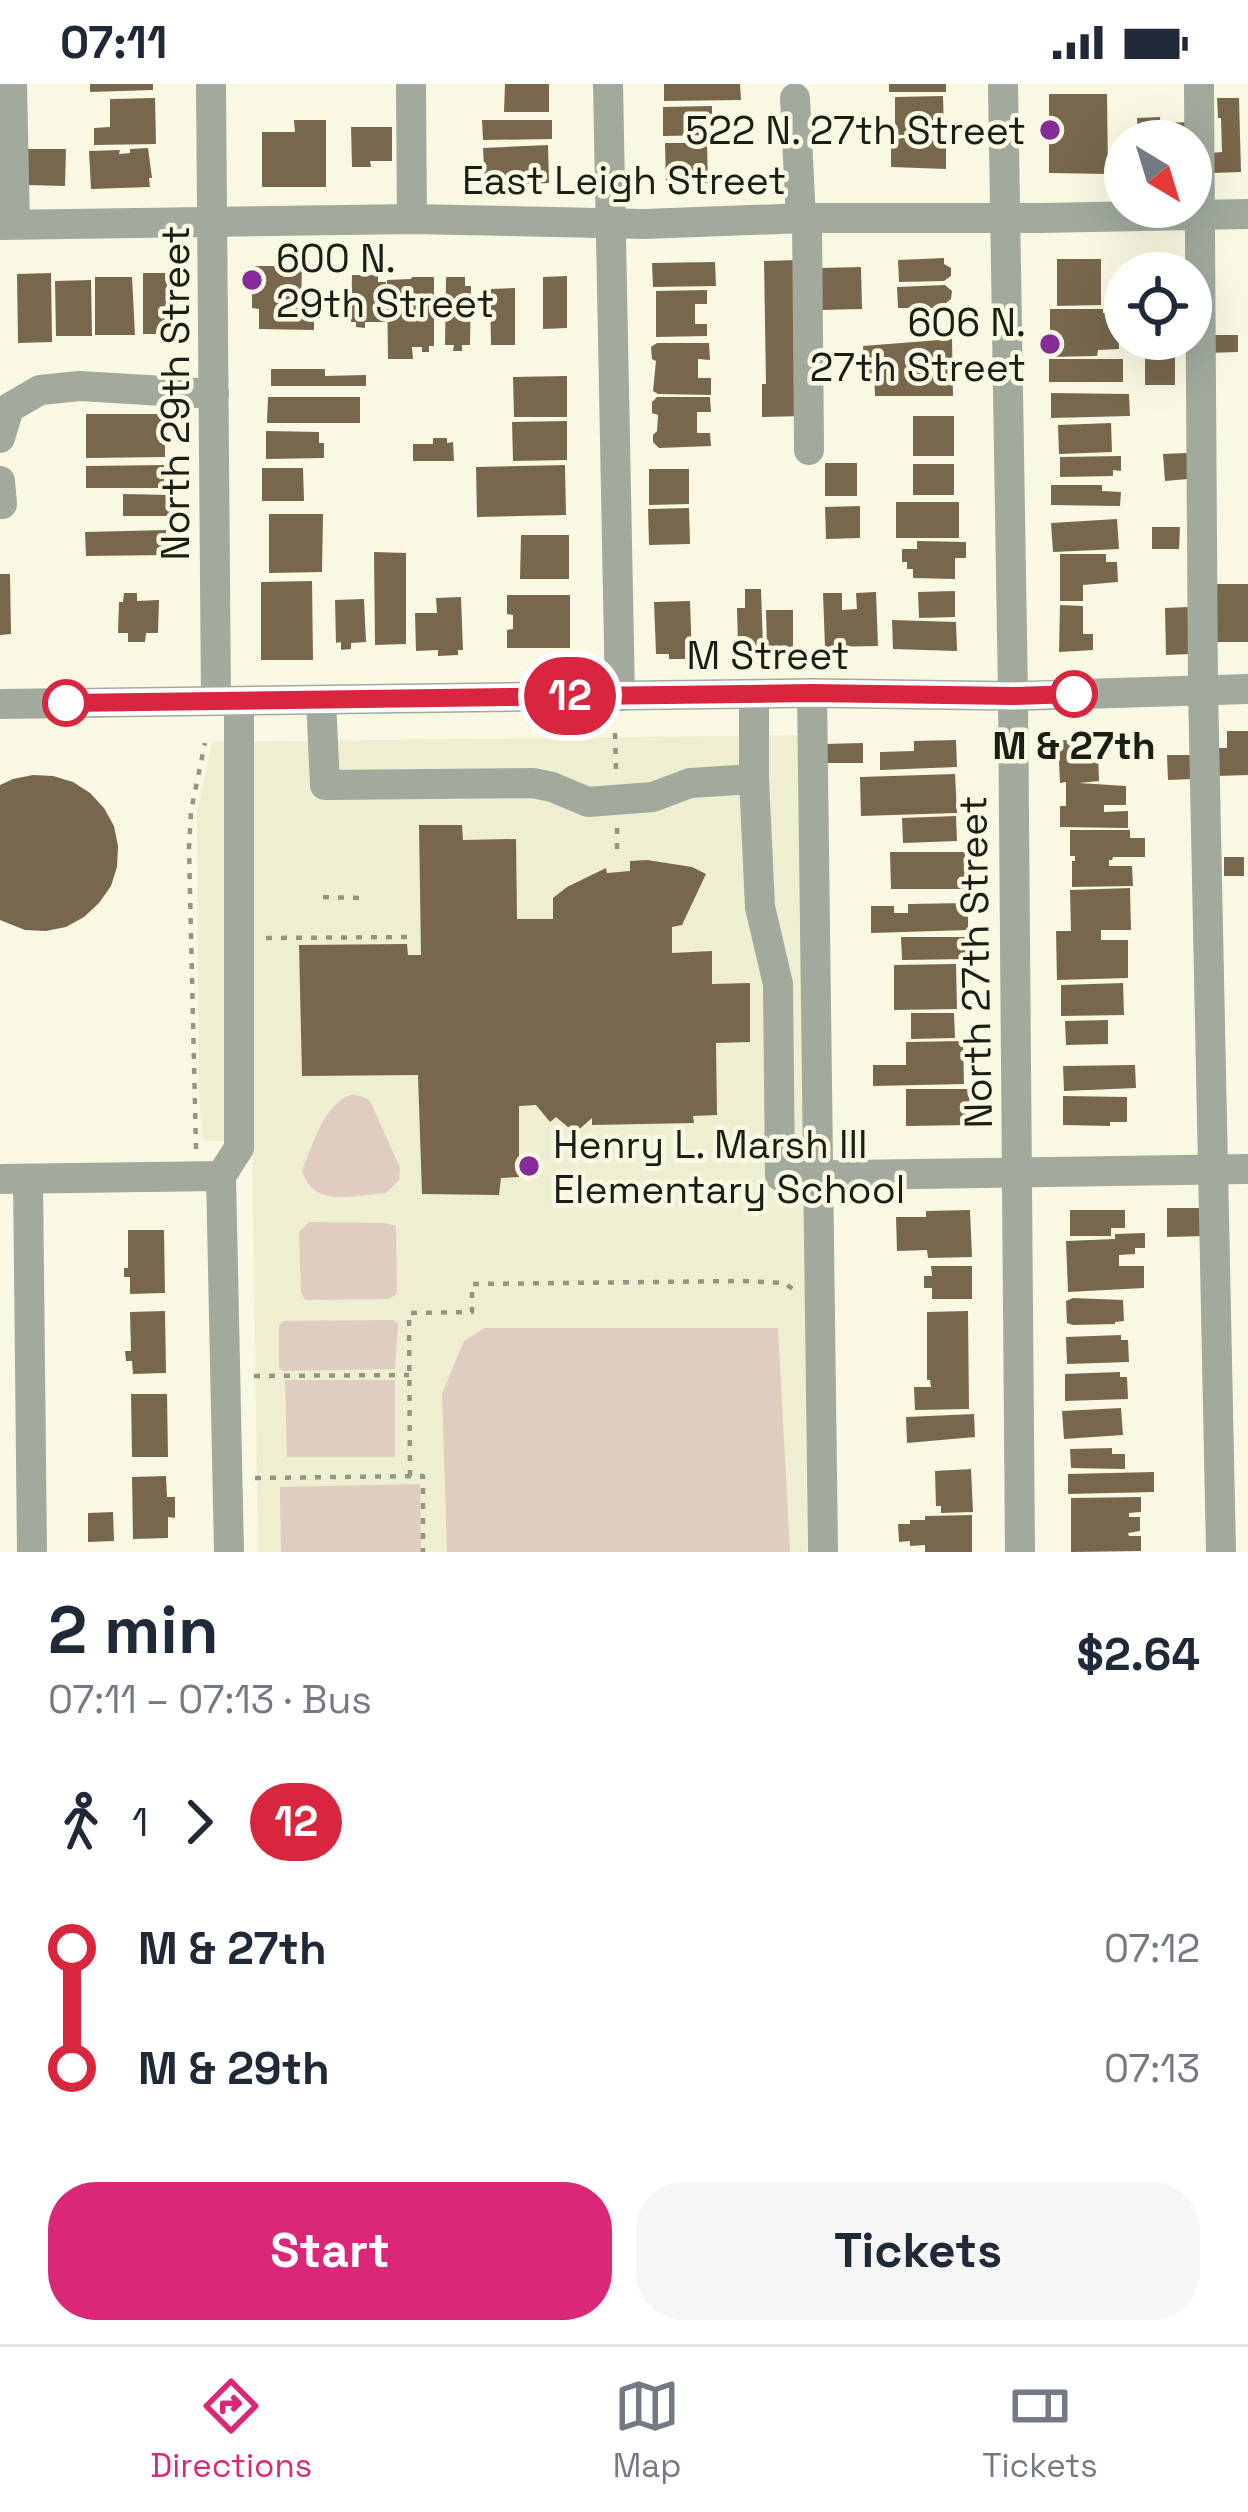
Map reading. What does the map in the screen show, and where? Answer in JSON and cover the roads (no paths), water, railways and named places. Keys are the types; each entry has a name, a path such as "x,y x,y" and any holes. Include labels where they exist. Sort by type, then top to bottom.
{"street":[{"path":"8,224 13,84"},
{"name":"North 29th Street","path":"211,84 214,394 228,701 238,1148 221,1176"},
{"path":"411,84 412,219"},
{"path":"608,84 620,696"},
{"name":"North 27th Street","path":"1003,84 1020,1552"},
{"path":"1198,84 1199,120"},
{"path":"795,98 804,218 809,450"},
{"name":"East Leigh Street","path":"1212,214 1248,214"},
{"name":"East Leigh Street","path":"8,224 412,219 610,224 1104,216"},
{"path":"1200,228 1203,688 1221,1552"},
{"path":"0,438 9,408 40,390 80,386 214,394"},
{"name":"M Street","path":"0,704 812,693 1013,696 1248,688"},
{"path":"812,693 823,1552"},
{"path":"754,694 760,907 778,984 780,1176 1248,1169"},
{"path":"321,700 325,784 533,783 588,802 653,797 690,783 754,779"},
{"path":"32,1552 14,1179 221,1176 229,1552"}],"place":[{"name":"522 N. 27th Street","path":"1050,130"},
{"name":"600 N. 29th Street","path":"252,280"},
{"name":"606 N. 27th Street","path":"1050,344"},
{"name":"M & 27th","path":"1074,694"},
{"name":"Henry L. Marsh III Elementary School","path":"529,1166"}]}
